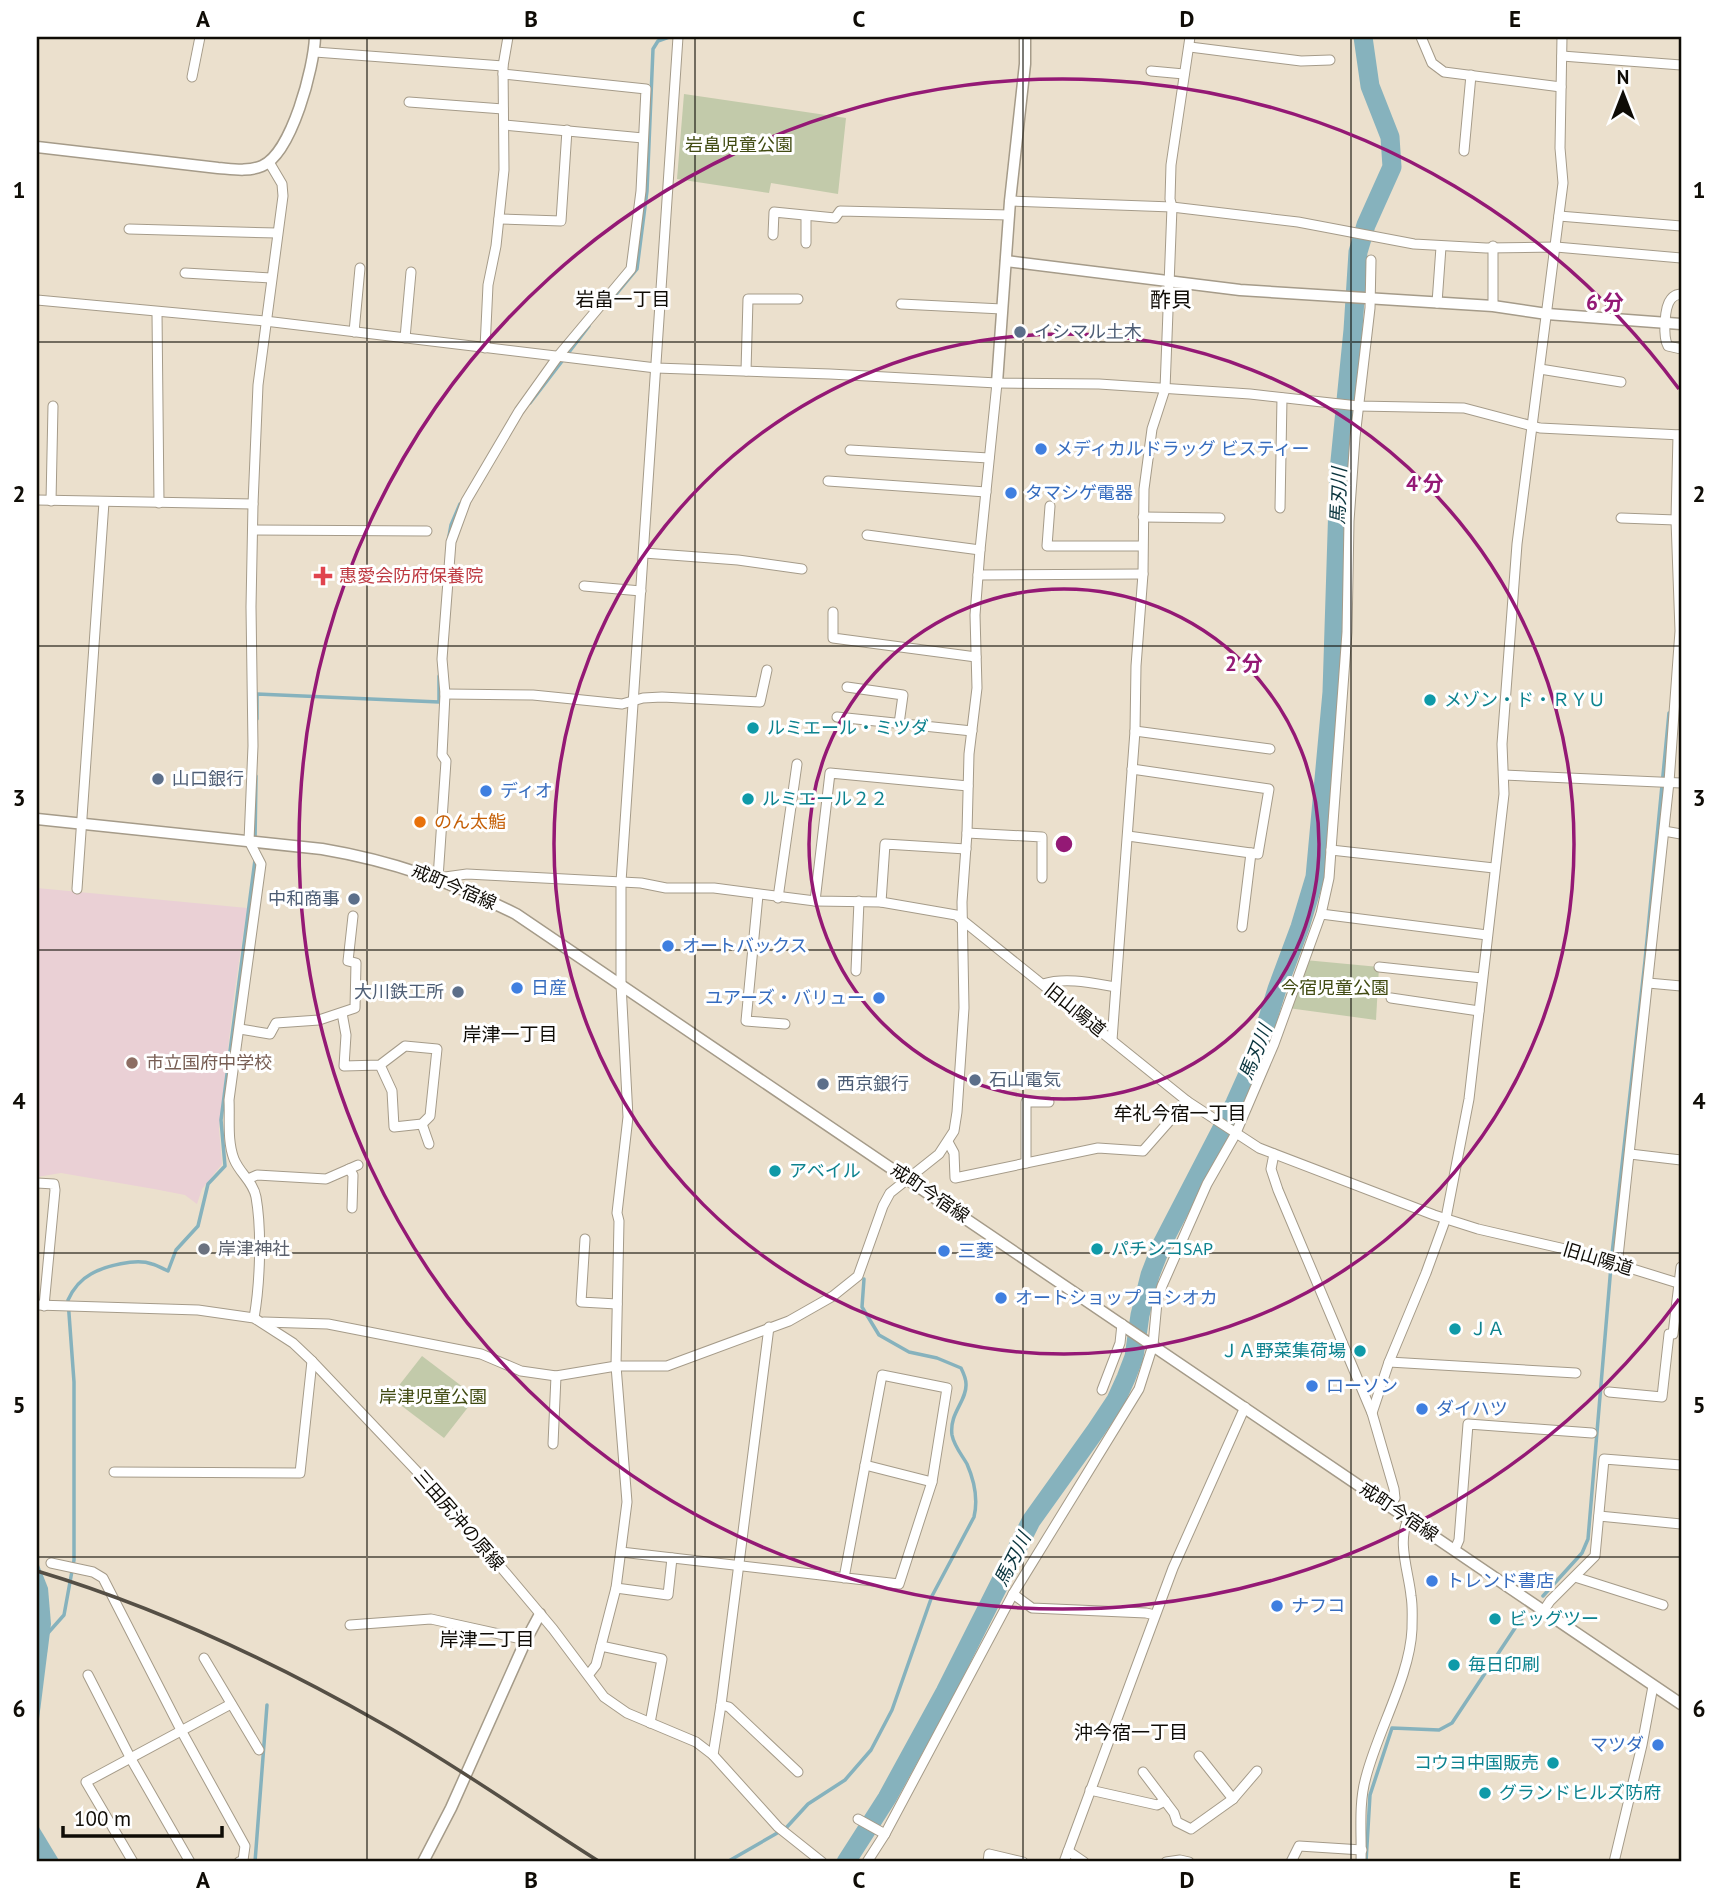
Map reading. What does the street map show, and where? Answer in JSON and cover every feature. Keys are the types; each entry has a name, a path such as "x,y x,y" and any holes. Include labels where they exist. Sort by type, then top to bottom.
{"street":[{"path":"192,77 200,37"},
{"path":"37,147 240,170 269,162 285,141 305,94 315,52 315,37"},
{"path":"485,348 488,285 496,246 505,170 503,70 508,37"},
{"path":"589,1674 596,1664 615,1588 627,1502 616,1366 620,1221 617,1213 628,1117 621,984 621,882 678,37"},
{"path":"264,1322 328,1324 481,1354 520,1371 556,1376 616,1366 667,1366 789,1321 833,1296 858,1276 890,1193 921,1171 948,1142 954,1131 957,1112 962,1043 962,919 968,786 977,688 978,575 997,383 1010,201 1025,64 1025,37"},
{"path":"1112,1040 1135,731 1136,666 1143,574 1144,489 1152,429 1165,389 1172,208 1171,165 1190,37"},
{"path":"1421,37 1432,63 1444,72 1561,87"},
{"path":"1372,1413 1389,1362 1446,1217 1469,1099 1504,794 1502,744 1517,544 1563,183 1560,148 1562,37"},
{"path":"1190,47 1301,61 1331,60"},
{"path":"315,52 503,70 646,89 641,191 631,269 559,355 519,411 466,501 451,542 442,659 445,694 442,755 446,761 438,878"},
{"path":"1562,56 1681,65"},
{"path":"1151,71 1184,74"},
{"path":"1464,151 1471,75"},
{"path":"409,102 503,109"},
{"path":"504,125 643,138"},
{"path":"499,219 561,221 566,130"},
{"path":"254,1318 258,1293 256,1196 234,1158 229,1100 261,864 249,841 253,746 253,504 258,385 283,196 282,184 269,162"},
{"path":"1010,201 1172,208 1298,222 1370,237 1441,247 1556,247 1681,258"},
{"path":"773,234 774,212 835,218 840,211 1009,215"},
{"path":"806,216 806,243"},
{"path":"1559,216 1681,226"},
{"path":"130,229 277,233"},
{"path":"1493,246 1493,306"},
{"path":"1437,303 1441,247"},
{"path":"867,1862 1013,1594 1139,1389 1162,1286 1207,1184 1275,1044 1321,914 1329,878 1347,632 1349,522 1371,260"},
{"path":"1006,261 1240,290 1493,306 1547,314 1681,324"},
{"path":"355,332 360,268"},
{"path":"405,338 411,272"},
{"path":"185,273 271,278"},
{"path":"1681,294 1670,300 1665,342 1672,349 1681,349"},
{"path":"746,371 748,299 798,299"},
{"path":"37,300 265,321 656,368 997,383 1099,384 1250,394 1358,406 1464,408 1540,429 1679,435 1679,687 1617,1266"},
{"path":"901,304 1002,309"},
{"path":"158,313 159,503"},
{"path":"1540,369 1621,382"},
{"path":"1280,508 1282,398"},
{"path":"51,501 53,406"},
{"path":"850,450 989,458"},
{"path":"828,481 986,492"},
{"path":"37,500 253,504"},
{"path":"77,888 104,502"},
{"path":"1050,506 1047,546 1142,546"},
{"path":"1143,517 1220,518"},
{"path":"1621,518 1678,524"},
{"path":"253,530 427,531"},
{"path":"867,535 980,550"},
{"path":"644,553 738,560 802,569"},
{"path":"978,575 1143,574"},
{"path":"584,586 641,591"},
{"path":"833,612 834,638 976,657"},
{"path":"445,694 533,695 622,704 643,698 662,697 760,702 767,670"},
{"path":"847,687 903,695 900,724"},
{"path":"837,717 972,731"},
{"path":"1135,731 1270,749"},
{"path":"778,898 797,764"},
{"path":"1128,836 1258,854 1269,789 1132,769"},
{"path":"816,901 830,773 968,786"},
{"path":"1504,775 1681,783"},
{"name":"戒町今宿線","path":"37,819 365,856 438,878 516,914 1681,1704"},
{"path":"1664,831 1681,834"},
{"path":"967,833 1042,837 1042,878"},
{"path":"881,902 885,844 966,849"},
{"path":"1331,850 1494,868"},
{"path":"1242,928 1251,853"},
{"name":"旧山陽道","path":"438,878 467,874 621,882 676,889 715,888 778,898 881,902 956,915 1187,1101 1233,1134 1343,1182 1478,1229 1578,1252 1680,1283"},
{"path":"758,895 746,1021 785,1024"},
{"path":"856,971 859,901"},
{"path":"1321,914 1487,935"},
{"path":"240,1029 270,1034 276,1023 319,1020 355,1008 356,963 348,961 353,916"},
{"path":"1379,967 1482,978"},
{"path":"1043,984 1053,981 1084,982 1115,988"},
{"path":"1648,983 1681,986"},
{"path":"1391,998 1479,1011"},
{"path":"342,1013 346,1035 345,1066 380,1065 405,1046 437,1049 430,1116 422,1124 394,1127 392,1091 380,1065"},
{"path":"948,1142 954,1153 955,1178 1098,1148 1143,1151 1187,1101"},
{"path":"1026,1163 1026,1102 1049,1102"},
{"path":"422,1124 429,1144"},
{"path":"1274,1154 1271,1169 1278,1190 1372,1413 1394,1489 1395,1498 1390,1505"},
{"path":"1630,1154 1681,1160"},
{"path":"248,1179 257,1175 326,1179 354,1167 352,1208"},
{"path":"37,1183 54,1184 55,1190 40,1306"},
{"path":"585,1239 581,1302 617,1304"},
{"path":"1609,1392 1662,1397 1669,1335 1673,1334 1681,1268"},
{"name":"三田尻沖の原線","path":"40,1306 198,1310 254,1318 264,1322 312,1361 446,1502 589,1674 594,1687 604,1697 627,1713 696,1742 713,1755 778,1827 822,1862"},
{"path":"1102,1391 1124,1325"},
{"path":"713,1755 769,1327"},
{"path":"114,1472 300,1473 312,1361"},
{"path":"1389,1362 1576,1373"},
{"path":"621,1552 739,1566 844,1578 900,1584 932,1482 947,1388 881,1375 844,1578"},
{"path":"553,1444 556,1376"},
{"path":"1063,1862 1155,1615 1245,1407"},
{"path":"1455,1549 1459,1540 1468,1424 1592,1433"},
{"path":"1544,1610 1595,1556 1604,1459 1681,1465"},
{"path":"865,1465 932,1482"},
{"path":"1600,1516 1681,1524"},
{"path":"1361,1862 1361,1804 1366,1778 1407,1658 1412,1631 1412,1598 1404,1551 1404,1525 1409,1518"},
{"path":"615,1588 668,1595 672,1558"},
{"path":"51,1563 93,1572 103,1578 182,1732 245,1846 243,1860 239,1862"},
{"path":"1575,1577 1663,1605"},
{"path":"1013,1594 1032,1608 1155,1615"},
{"path":"424,1862 540,1614"},
{"path":"350,1625 431,1619 526,1640"},
{"path":"600,1647 662,1659 650,1723"},
{"path":"204,1658 259,1750"},
{"path":"88,1675 131,1759 190,1862"},
{"path":"1614,1862 1653,1686"},
{"path":"133,1862 86,1782 231,1704"},
{"path":"721,1705 729,1707 798,1772"},
{"path":"1199,1756 1233,1799"},
{"path":"1143,1772 1174,1813 1177,1822 1191,1829 1233,1799 1257,1771"},
{"path":"1090,1790 1157,1805 1165,1801"},
{"path":"860,1819 882,1833"},
{"path":"1291,1862 1299,1846 1362,1850"},
{"path":"1068,1851 1084,1862"},
{"path":"988,1862 989,1854 1023,1862"},
{"path":"1166,1862 1189,1862"}],"shaded area":[{"name":"市立国府中学校","path":"37,888 247,908 219,1129 222,1164 202,1189 197,1204 185,1195 61,1173 37,1177"}],"green space":[{"name":"岩畠児童公園","path":"684,94 846,118 838,194 771,183 769,193 677,179"},
{"name":"今宿児童公園","path":"1305,960 1379,967 1376,1020 1288,1008"},
{"name":"岸津児童公園","path":"422,1356 476,1397 444,1438 390,1397"}],"water":[{"path":"37,1560 48,1588 51,1624 37,1735"},
{"path":"37,1824 60,1862 37,1862"}],"waterway":[{"path":"608,304 637,269 647,191 653,49 658,41 669,37"},
{"name":"馬刃川","path":"846,1862 887,1798 945,1692 1031,1521 1116,1400 1134,1357 1140,1315 1150,1275 1162,1244 1235,1103 1257,1054 1315,877 1332,692 1339,471 1358,252 1366,225 1392,167 1390,137 1370,86 1363,37"},
{"path":"530,403 589,326"},
{"path":"449,536 460,504"},
{"path":"257,719 257,694 439,702 439,676"},
{"path":"1543,1596 1582,1553 1588,1539 1612,1254 1645,961 1669,713"},
{"path":"255,842 256,776"},
{"path":"48,1633 64,1615 74,1560 74,1382 68,1300 83,1279 112,1266 145,1262 168,1271 176,1250 198,1226 208,1184 225,1166 221,1120 255,860"},
{"path":"727,1862 786,1828 808,1804 845,1780 871,1750 892,1710 932,1596 974,1517 972,1477 952,1435 953,1420 966,1390 962,1370 937,1358 909,1352 879,1335 862,1307 864,1279"},
{"path":"1366,1862 1370,1795 1392,1728 1439,1730 1452,1723 1525,1613"},
{"path":"255,1862 267,1705"}],"railway":[{"path":"37,1571 82,1585 170,1619 298,1678 437,1756 600,1862"}],"place":[{"name":"イシマル土木","path":"1020,332"},
{"name":"メディカルドラッグ ビスティー","path":"1041,449"},
{"name":"タマシゲ電器","path":"1011,493"},
{"name":"惠愛会防府保養院","path":"323,576"},
{"name":"メゾン・ド・ＲＹＵ","path":"1430,700"},
{"name":"ルミエール・ミツダ","path":"753,728"},
{"name":"山口銀行","path":"158,779"},
{"name":"ディオ","path":"486,791"},
{"name":"ルミエール２２","path":"748,799"},
{"name":"のん太鮨","path":"420,822"},
{"name":"中和商事","path":"354,899"},
{"name":"オートバックス","path":"668,946"},
{"name":"日産","path":"517,988"},
{"name":"大川鉄工所","path":"458,992"},
{"name":"ユアーズ・バリュー","path":"879,998"},
{"name":"市立国府中学校","path":"132,1063"},
{"name":"石山電気","path":"975,1080"},
{"name":"西京銀行","path":"823,1084"},
{"name":"アベイル","path":"775,1171"},
{"name":"岸津神社","path":"204,1249"},
{"name":"パチンコSAP","path":"1097,1249"},
{"name":"三菱","path":"944,1251"},
{"name":"オートショップ ヨシオカ","path":"1001,1298"},
{"name":"ＪＡ","path":"1455,1329"},
{"name":"ＪＡ野菜集荷場","path":"1360,1351"},
{"name":"ローソン","path":"1312,1386"},
{"name":"ダイハツ","path":"1422,1409"},
{"name":"トレンド書店","path":"1432,1581"},
{"name":"ナフコ","path":"1277,1606"},
{"name":"ビッグツー","path":"1495,1619"},
{"name":"毎日印刷","path":"1454,1665"},
{"name":"マツダ","path":"1658,1745"},
{"name":"コウヨ中国販売","path":"1553,1763"},
{"name":"グランドヒルズ防府","path":"1485,1793"}],"district":[{"name":"岩畠一丁目","path":"623,299"},
{"name":"酢貝","path":"1171,300"},
{"name":"岸津一丁目","path":"510,1034"},
{"name":"牟礼今宿一丁目","path":"1180,1113"},
{"name":"岸津二丁目","path":"487,1639"},
{"name":"沖今宿一丁目","path":"1131,1732"}]}
